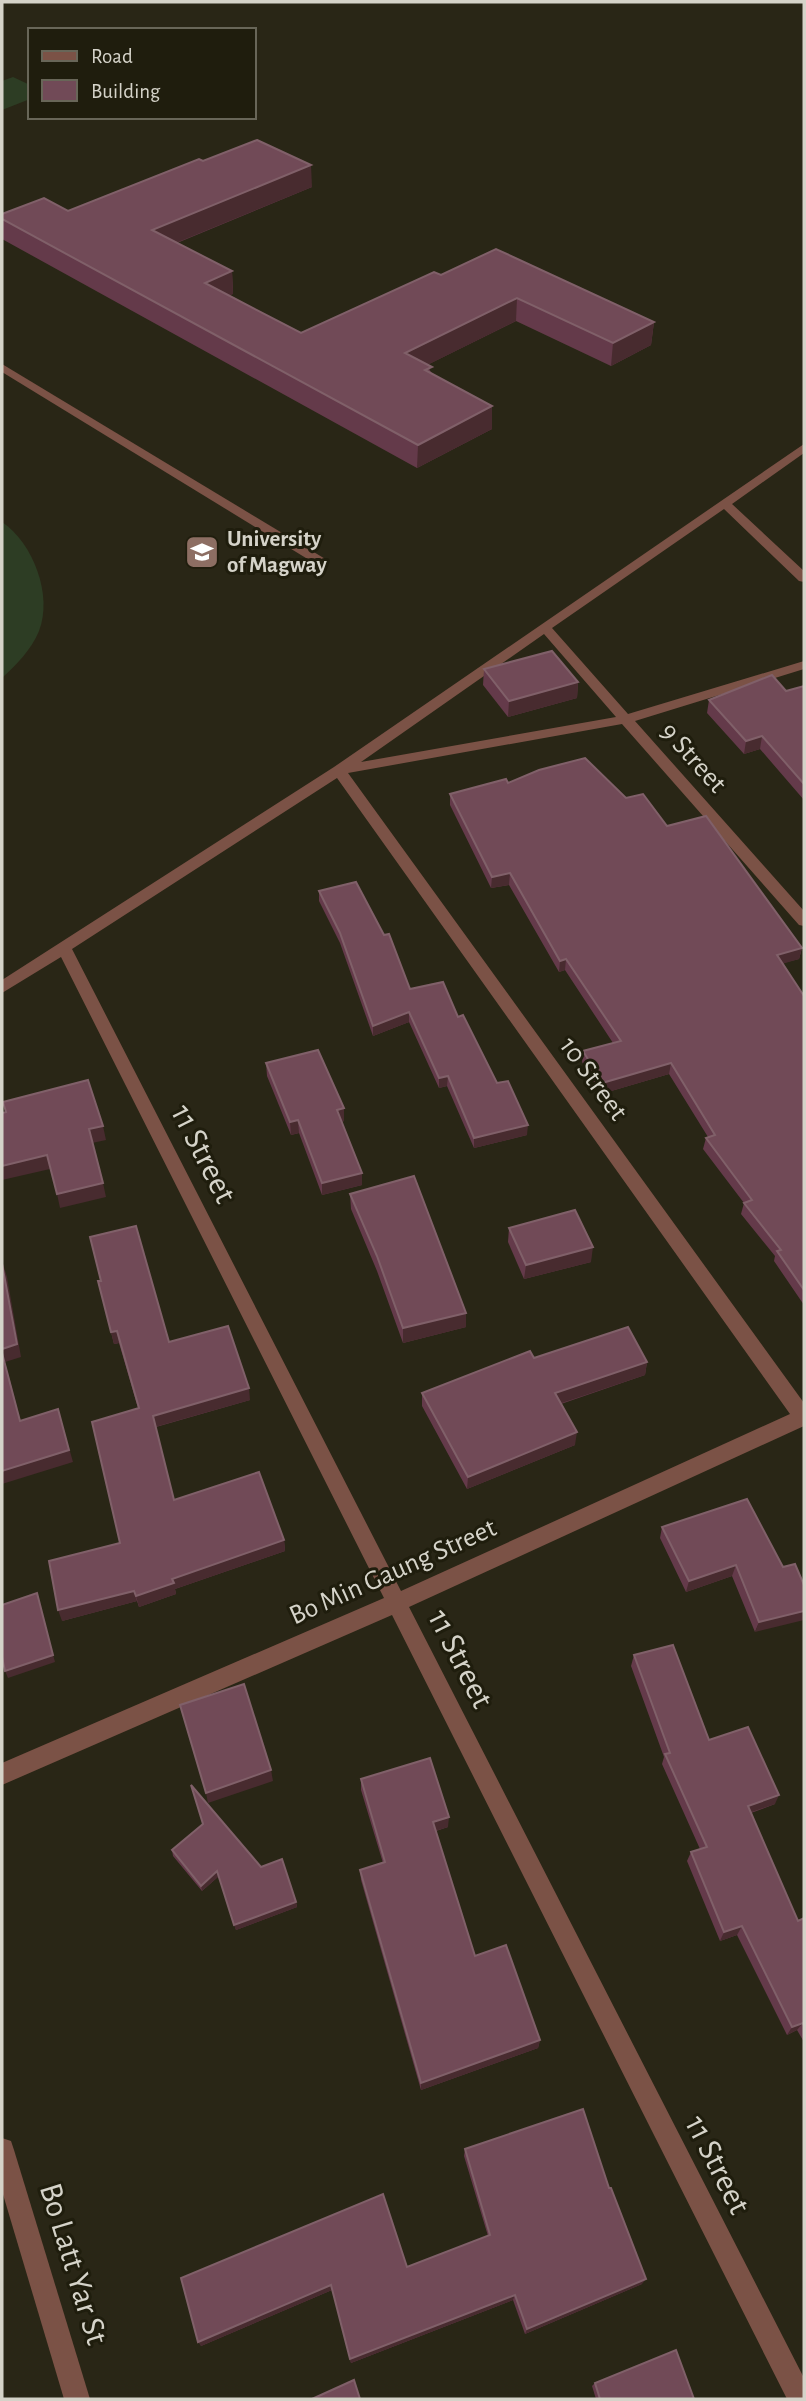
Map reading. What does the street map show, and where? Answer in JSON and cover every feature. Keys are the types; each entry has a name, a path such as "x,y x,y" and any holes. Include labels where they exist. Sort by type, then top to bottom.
{"street":[{"path":"2,367 323,563"},
{"path":"2,987 339,770 804,448"},
{"path":"724,503 804,578"},
{"name":"9 Street","path":"545,628 804,921"},
{"path":"339,770 625,719 804,665"},
{"name":"10 Street","path":"339,770 804,1417"},
{"name":"11 Street","path":"64,948 801,2399"},
{"name":"Bo Min Gaung Street","path":"2,1774 396,1603 804,1417"},
{"name":"Bo Latt Yar St","path":"2,2150 78,2399"}],"green space":[{"path":"13,77 28,84 28,100 2,110 2,81"},
{"path":"2,522 13,531 31,556 42,586 43,617 32,644 2,678"}],"building":[{"path":"257,140 311,165 152,230 232,271 205,283 301,333 434,272 441,275 496,249 654,322 613,343 517,298 405,353 432,367 425,370 492,406 418,445 2,219 2,214 44,198 68,211 199,159 203,161"},
{"path":"552,651 578,682 509,701 484,669"},
{"path":"772,675 786,691 804,686 804,784 762,736 746,741 709,700"},
{"path":"585,758 626,798 643,794 667,826 706,816 802,948 777,955 804,996 804,1290 777,1251 781,1250 744,1203 752,1200 706,1138 715,1135 671,1063 602,1083 583,1051 621,1041 566,959 560,961 510,873 492,877 450,794 506,779 508,783 539,770"},
{"path":"356,882 384,935 389,934 410,989 443,982 458,1017 463,1015 497,1083 508,1081 528,1125 474,1138 448,1076 439,1078 409,1012 373,1026 340,933 319,891"},
{"path":"318,1050 344,1108 337,1110 362,1173 322,1183 298,1120 290,1122 266,1063"},
{"path":"88,1080 103,1126 89,1129 103,1183 57,1194 47,1155 2,1166 2,1113 6,1112 3,1102"},
{"path":"414,1176 466,1313 403,1328 377,1256 350,1194"},
{"path":"575,1210 593,1247 526,1265 509,1228"},
{"path":"136,1226 169,1342 228,1326 249,1388 153,1416 174,1500 259,1472 284,1540 172,1579 174,1583 136,1596 134,1591 58,1610 49,1561 120,1543 92,1422 139,1408 117,1331 111,1332 90,1237"},
{"path":"2,1264 17,1344 2,1349"},
{"path":"628,1327 647,1362 555,1393 577,1432 468,1477 422,1393 530,1351 534,1358"},
{"path":"2,1353 20,1421 58,1409 69,1450 2,1471"},
{"path":"747,1499 783,1567 795,1564 804,1585 804,1611 759,1622 736,1565 689,1581 662,1527"},
{"path":"37,1593 53,1655 5,1671 2,1657 2,1605"},
{"path":"673,1645 709,1740 748,1727 779,1795 748,1806 798,1921 804,1918 804,2026 803,2023 792,2027 742,1926 724,1932 691,1852 707,1847 665,1754 670,1753 634,1655"},
{"path":"244,1684 271,1770 206,1793 180,1705"},
{"path":"430,1758 449,1817 433,1822 475,1956 506,1945 540,2040 421,2083 360,1870 385,1862 361,1779"},
{"path":"191,1785 261,1867 282,1859 296,1902 234,1925 217,1871 201,1886 172,1850 203,1824"},
{"path":"583,2109 609,2188 646,2279 527,2329 515,2295 350,2359 331,2285 198,2342 181,2278 383,2194 407,2267 490,2235 465,2149"},
{"path":"676,2350 694,2399 600,2399 595,2383"},
{"path":"354,2380 360,2399 312,2399"}],"place":[{"name":"University of Magway","path":"202,552"}]}
